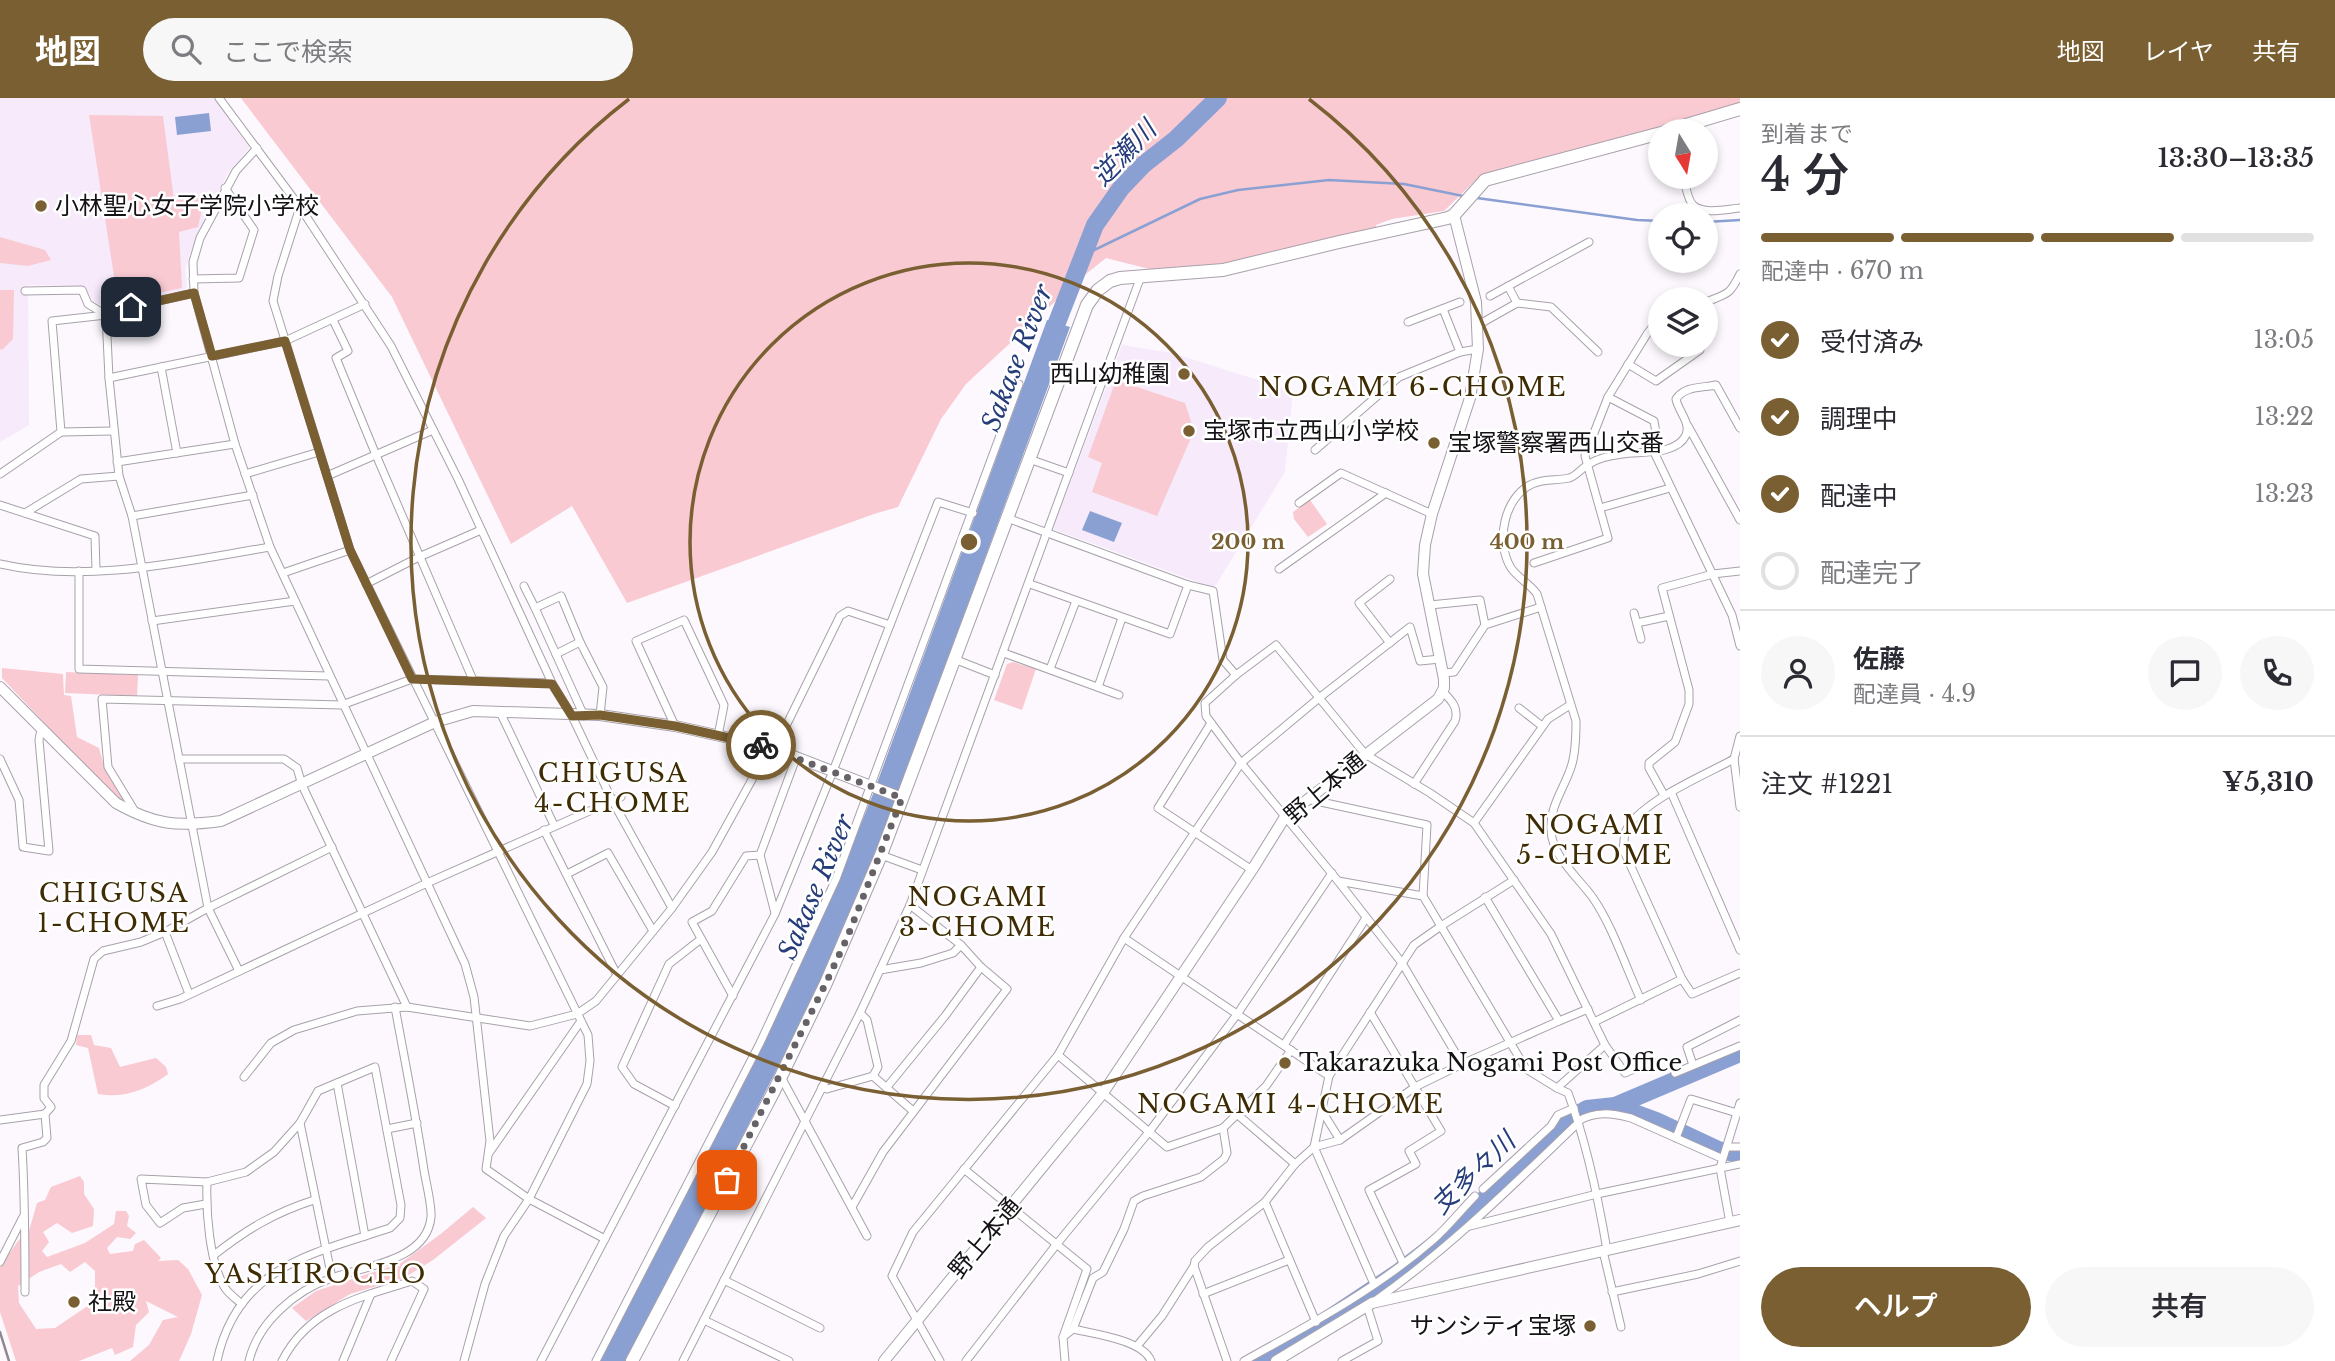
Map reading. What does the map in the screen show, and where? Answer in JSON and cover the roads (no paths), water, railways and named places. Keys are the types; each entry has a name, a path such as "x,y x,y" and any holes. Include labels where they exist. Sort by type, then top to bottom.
{"main road":[{"path":"1707,119 1740,109"},
{"path":"632,1361 781,1077 836,961 881,855 1087,305 1098,290 1110,281 1127,277 1237,268 1454,215 1485,180 1648,136"}],"street":[{"path":"219,98 300,207 391,345 552,684 572,716 612,800 671,908"},
{"path":"257,148 225,188 201,238 193,262 194,293 236,444 270,547 465,964 474,997 490,1141 486,1169 529,1199 605,1239"},
{"path":"193,279 239,278 254,230 225,188"},
{"path":"1687,189 1691,202 1696,207 1707,210 1740,208"},
{"path":"300,207 278,276 273,302 350,550 588,1035 590,1061 587,1084 529,1199 503,1236 485,1284 464,1361"},
{"path":"1414,784 1457,715 1454,703 1443,692 1443,673 1423,574 1423,559 1432,514 1470,398 1478,349 1478,325 1472,284 1454,215"},
{"path":"1490,296 1589,242"},
{"path":"1718,297 1734,288 1740,274"},
{"path":"683,1361 860,1013 909,905 1030,584 1141,276"},
{"path":"1508,286 1517,303"},
{"path":"25,291 82,290 88,304 106,315"},
{"path":"61,432 52,321 106,315 194,293"},
{"path":"1408,322 1460,302"},
{"path":"1478,325 1517,303 1551,307 1598,352"},
{"path":"109,378 285,341 365,304"},
{"path":"1443,309 1460,352"},
{"path":"106,315 113,430 119,476 132,516 208,908 239,971"},
{"path":"333,320 348,351 336,358 472,680"},
{"path":"1534,563 1608,538 1584,456 1608,397 1648,333"},
{"path":"1315,450 1399,377 1460,352 1478,349"},
{"path":"1628,363 1656,382 1689,357"},
{"path":"161,367 177,453"},
{"path":"596,1361 760,1043 836,879 1019,384"},
{"path":"1740,429 1716,386 1687,390 1676,400 1740,520"},
{"path":"1608,397 1654,421 1657,451 1670,488 1732,615 1740,646"},
{"path":"1641,1000 1604,917 1555,845 1551,830 1554,809 1572,765 1576,721 1537,594 1513,572 1508,563 1503,537 1505,520 1517,494 1530,484 1570,478 1588,464 1605,457 1657,451 1679,442 1686,434 1686,423"},
{"path":"327,476 433,429"},
{"path":"0,474 61,432 113,430"},
{"path":"117,462 236,444"},
{"path":"246,474 319,452"},
{"path":"1029,459 1069,473"},
{"path":"1299,503 1341,473 1432,514"},
{"path":"25,513 80,479 119,476"},
{"path":"1600,508 1670,488"},
{"path":"1279,569 1386,493"},
{"path":"132,516 253,495"},
{"path":"541,1361 775,914 938,502 973,513"},
{"path":"0,505 95,536 96,570"},
{"path":"1007,518 1213,592 1223,660 1236,675"},
{"path":"366,584 481,530"},
{"path":"0,564 30,571 142,568 270,547"},
{"path":"283,573 350,550"},
{"path":"79,571 79,669 329,676"},
{"path":"1740,571 1713,574 1662,588 1689,690 1689,704 1675,741 1649,762 1648,768 1668,793 1740,950"},
{"path":"1390,579 1359,603 1390,643"},
{"path":"1030,584 1170,634 1188,585"},
{"path":"524,586 584,716"},
{"path":"535,608 561,596 603,687 600,715"},
{"path":"1430,606 1480,600 1485,625"},
{"path":"152,621 295,601"},
{"path":"1050,669 1076,601"},
{"path":"1443,673 1454,672 1485,625 1541,607"},
{"path":"489,1154 579,1018 653,931 712,852 770,747 784,730 840,616 848,611 890,625"},
{"path":"1634,613 1642,639"},
{"path":"1637,623 1669,615"},
{"path":"1098,687 1122,618"},
{"path":"675,726 636,642 684,620 724,705 718,736"},
{"path":"940,1361 892,1276 913,1232 1058,1055 1124,939 1241,764 1319,698 1410,627 1420,661 1440,659"},
{"path":"556,654 580,642"},
{"path":"1462,1063 1402,963 1332,873 1241,764 1206,716 1205,704 1236,675 1276,645 1365,754 1474,824 1551,934 1605,1045 1625,1073 1652,1060"},
{"path":"1004,653 1119,695"},
{"path":"954,659 995,675"},
{"path":"137,815 108,767 102,699 342,705 412,679 552,684"},
{"path":"0,687 116,803 157,822 191,825 221,821 435,722 473,711 600,715 675,726 770,747 870,788 902,798"},
{"name":"野上本通","path":"884,1361 1103,1093 1285,817 1306,798 1438,699 1443,692"},
{"path":"1474,824 1542,726 1570,705"},
{"path":"1519,708 1542,726"},
{"path":"500,712 555,825"},
{"path":"1211,723 1158,808 1252,870"},
{"path":"0,759 19,800 23,847 49,851 39,740 41,729"},
{"path":"1740,736 1734,760 1740,807"},
{"path":"775,914 760,855 796,758"},
{"path":"178,759 285,759 297,768 302,785 407,1007"},
{"path":"1734,760 1668,793 1644,810 1625,832 1623,849 1682,979 1692,994 1740,973"},
{"path":"156,1006 180,999 428,883 621,797"},
{"path":"1306,798 1427,825 1423,896 1526,1069 1568,1093 1597,1194 1612,1292 1621,1327"},
{"path":"544,830 617,975"},
{"path":"26,1293 23,1232 26,1210 22,1148 43,1142 47,1138 45,1116 51,1107 44,1098 44,1084 71,1041 94,959 103,951 141,943 165,932 332,847"},
{"path":"567,874 608,853 653,931"},
{"path":"733,996 692,922 712,911 746,856 760,855"},
{"path":"881,855 922,870"},
{"path":"966,1361 1056,1245 1149,1132 1238,1013 1332,873"},
{"path":"1374,1284 1314,1147 1329,1076 1414,945 1514,880"},
{"path":"1338,881 1423,896"},
{"path":"1485,897 1559,1021"},
{"path":"852,1207 883,1152 1007,989 961,945 909,905"},
{"path":"1058,1055 1167,1147 1223,1128 1266,1086 1366,918"},
{"path":"165,932 189,994"},
{"path":"675,1106 634,1084 622,1067 669,964 701,939"},
{"path":"1124,939 1182,975 1329,1076"},
{"path":"880,970 921,963 953,953 961,945"},
{"path":"887,1087 981,967"},
{"path":"1594,1022 1682,979"},
{"path":"250,1361 251,1352 265,1327 289,1302 306,1289 332,1278 397,1259 415,1246 431,1218 417,1123 395,1007"},
{"path":"244,1077 271,1043 294,1030 357,1011 407,1007 530,1026 579,1018"},
{"path":"1137,1346 1162,1317 1195,1261 1208,1247 1265,1202 1295,1164 1314,1147 1340,1140 1415,1087 1462,1063 1588,1009"},
{"path":"1370,1012 1441,1131 1409,1151 1416,1164 1369,1189 1403,1263"},
{"path":"822,1087 827,1089 873,1076 879,1063 867,1020 860,1013"},
{"path":"1693,1065 1687,1047 1740,1020"},
{"path":"1558,1087 1605,1045"},
{"path":"1675,1073 1740,1046"},
{"path":"206,1204 183,1208 160,1223 146,1205 141,1179 207,1182 246,1172 274,1152 300,1123 318,1091 375,1067 401,1205 400,1218 390,1228 290,1262 260,1282 242,1304 222,1338 217,1361"},
{"path":"873,1076 913,1111"},
{"path":"781,1077 867,1236"},
{"path":"337,1083 365,1236"},
{"path":"1676,1138 1691,1099 1737,1113"},
{"path":"1369,1304 1735,1221 1720,1168 1740,1103"},
{"path":"1483,1189 1551,1126 1558,1115 1574,1109"},
{"path":"1322,1110 1340,1140"},
{"path":"1276,1361 1413,1274 1470,1226 1578,1122 1600,1113 1616,1114 1631,1118 1721,1158"},
{"path":"1238,1115 1295,1164"},
{"path":"0,1120 45,1116"},
{"path":"300,1123 332,1278"},
{"path":"387,1129 417,1123"},
{"path":"1063,1337 1073,1329 1093,1278 1103,1272 1124,1230 1134,1201 1208,1173 1227,1153 1223,1128"},
{"path":"1727,1147 1740,1147"},
{"path":"1470,1226 1597,1194 1740,1164"},
{"path":"964,1169 1087,1269 1063,1337 1065,1361"},
{"path":"207,1182 206,1204 214,1255 225,1288 242,1304"},
{"path":"1244,1361 1315,1322 1374,1284 1435,1238 1475,1196"},
{"path":"214,1255 246,1230 281,1211 314,1200"},
{"path":"1265,1202 1315,1322"},
{"path":"0,1262 26,1210"},
{"path":"1203,1294 1289,1260"},
{"path":"1612,1292 1698,1274 1740,1261"},
{"path":"1194,1266 1227,1361"},
{"path":"724,1280 820,1328"},
{"path":"282,1361 304,1328 321,1315 371,1294 412,1281 424,1289 391,1361"},
{"path":"343,1361 371,1294"},
{"path":"1342,1361 1378,1341 1369,1304"},
{"path":"704,1320 789,1361"},
{"path":"1073,1329 1137,1346 1148,1353 1151,1361"}],"water":[{"path":"209,113 211,131 177,135 175,117"},
{"path":"1047,320 1070,327 895,803 828,969 628,1361 599,1361 766,1040 837,883 873,794"},
{"path":"1090,511 1122,523 1114,542 1082,530"}],"waterway":[{"name":"逆瀬川","path":"1049,343 1095,225 1121,188 1143,165 1176,139 1218,98"},
{"path":"1084,255 1200,199 1238,190 1329,180 1404,184 1463,196"},
{"path":"1477,198 1648,220"},
{"path":"1718,221 1740,220"},
{"path":"1615,1106 1740,1053"},
{"name":"支多々川","path":"1258,1361 1306,1334 1399,1272 1450,1233 1563,1123 1587,1109 1615,1106 1656,1121 1718,1150 1740,1154"}],"railway":[{"path":"0,1332 9,1361"}],"place":[{"name":"小林聖心女子学院小学校","path":"41,206"},
{"name":"西山幼稚園","path":"1184,374"},
{"name":"宝塚市立西山小学校","path":"1189,431"},
{"name":"宝塚警察署西山交番","path":"1434,443"},
{"name":"Takarazuka Nogami Post Office","path":"1285,1063"},
{"name":"社殿","path":"74,1302"},
{"name":"サンシティ宝塚","path":"1590,1326"}],"district":[{"name":"NOGAMI 6-CHOME","path":"1413,387"},
{"name":"CHIGUSA 4-CHOME","path":"613,788"},
{"name":"NOGAMI 5-CHOME","path":"1595,840"},
{"name":"CHIGUSA 1-CHOME","path":"114,908"},
{"name":"NOGAMI 3-CHOME","path":"978,912"},
{"name":"NOGAMI 4-CHOME","path":"1291,1104"},
{"name":"YASHIROCHO","path":"316,1274"}],"water label":[{"name":"Sakase River","path":"1017,358"},
{"name":"Sakase River","path":"816,887"}]}
